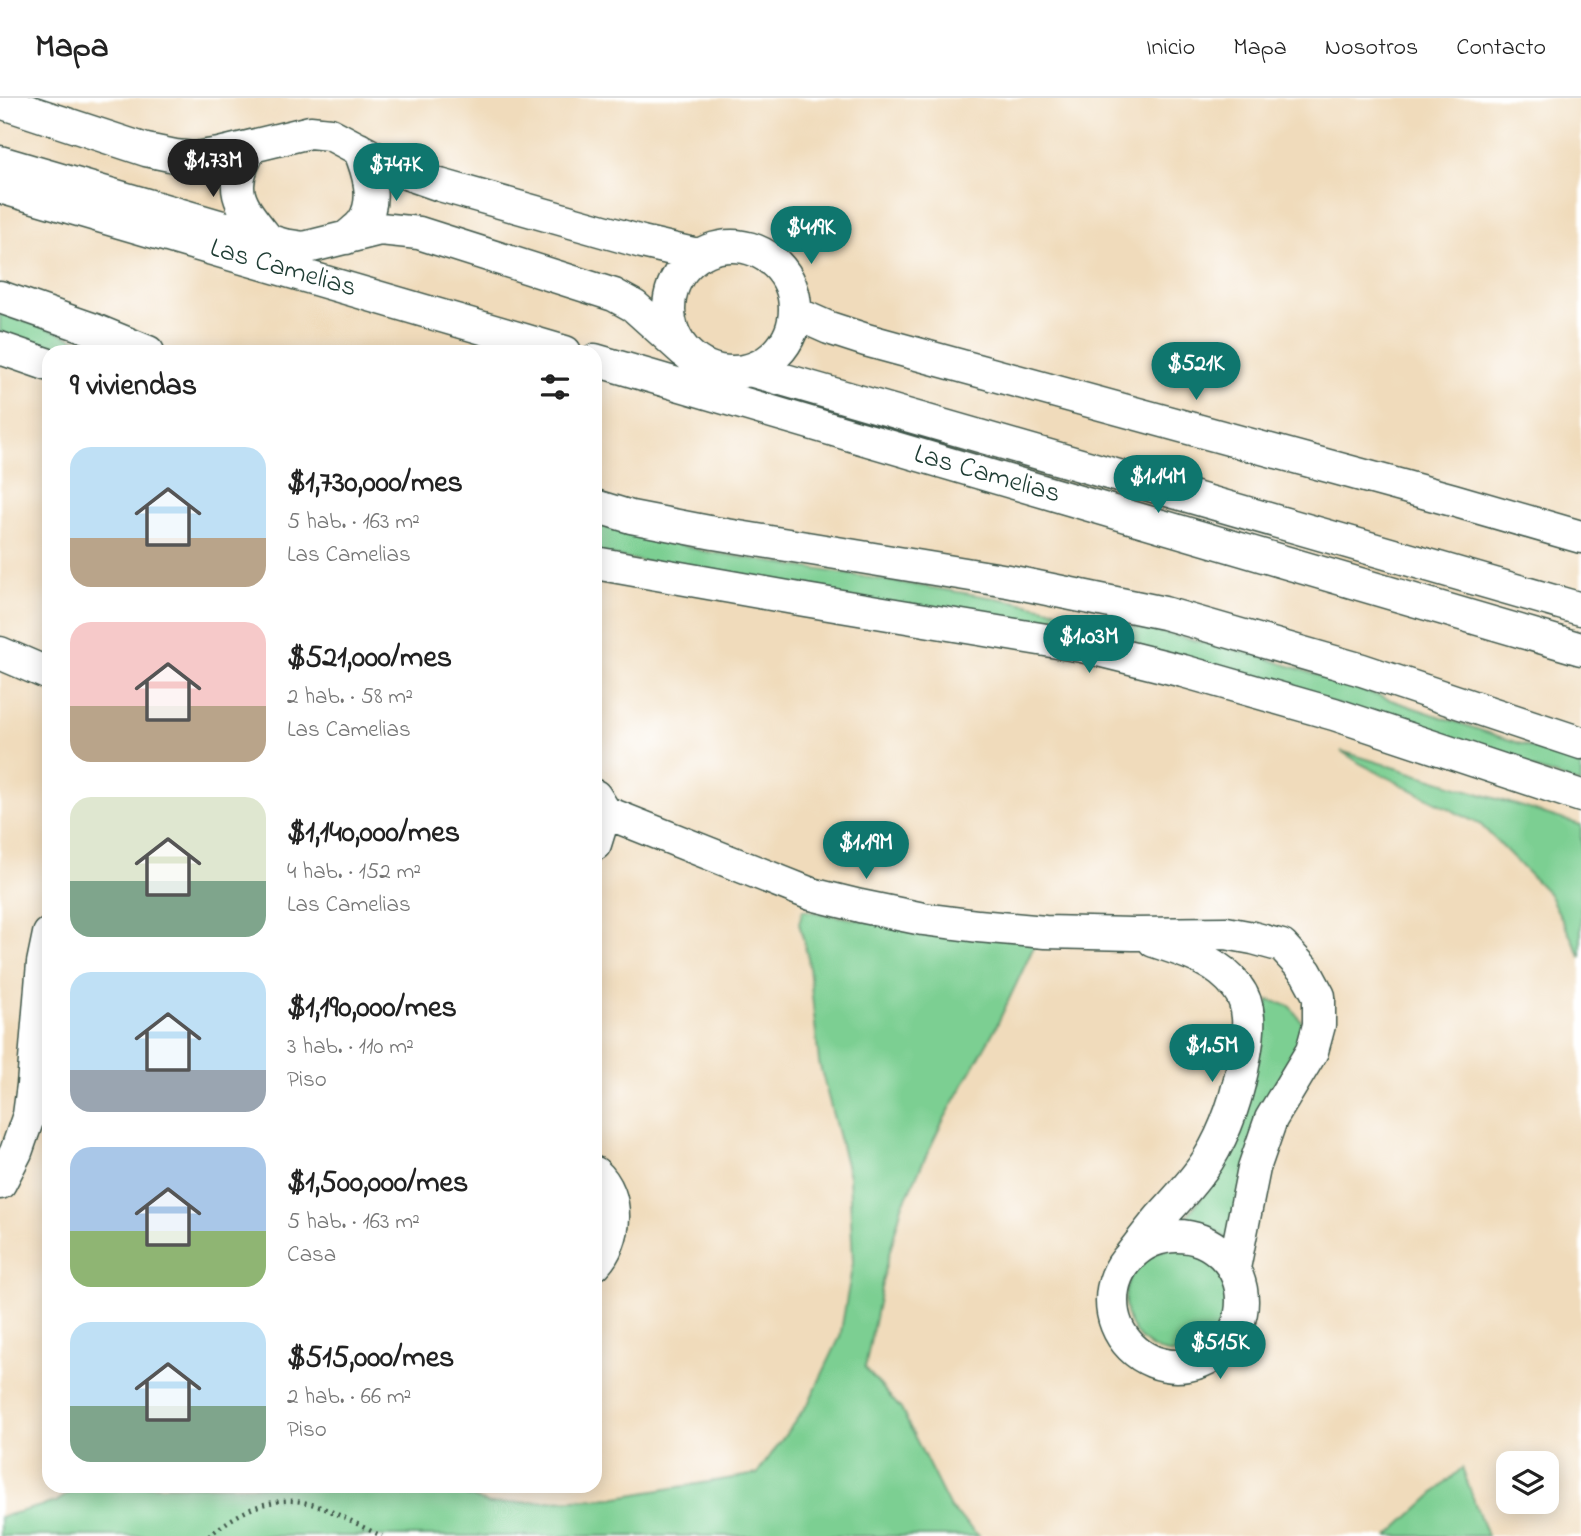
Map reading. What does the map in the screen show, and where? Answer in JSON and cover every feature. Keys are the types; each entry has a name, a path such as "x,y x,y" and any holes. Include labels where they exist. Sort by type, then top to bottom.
{"street":[{"path":"0,102 146,150 194,158 310,132 330,134 400,171 440,185 629,239 698,255"},
{"path":"252,146 237,179 238,191 243,205 270,242"},
{"path":"346,238 363,222 370,205 368,173 359,149"},
{"path":"0,162 270,242 304,248 380,229 419,233 614,295 634,306 684,351"},
{"name":"Las Camelias","path":"0,187 541,345"},
{"path":"734,246 755,250 774,261 788,277 795,296 795,313 790,335 779,352 764,365 745,372 725,373 702,366 687,355 676,340 668,303 673,287 686,265 698,255 712,249 734,246"},
{"path":"0,297 131,345"},
{"path":"795,313 866,340 1188,426 1581,537"},
{"path":"0,348 42,363"},
{"name":"Las Camelias","path":"602,362 1581,649"},
{"path":"750,370 1581,609"},
{"path":"602,508 666,524 1008,580 1164,613 1362,670 1581,743"},
{"path":"602,564 1082,646 1183,671 1334,714 1581,796"},
{"path":"0,653 42,671"},
{"path":"602,805 811,894 860,906 923,919 978,926 1045,932 1226,933 1253,937 1282,946 1306,972 1319,996 1319,1025 1312,1051 1271,1119 1254,1168 1234,1269"},
{"path":"1130,1256 1145,1244 1165,1237 1185,1237 1204,1242 1221,1253 1234,1269 1241,1289 1241,1312 1234,1333 1220,1350 1201,1362 1180,1367 1157,1364 1138,1354 1122,1338 1113,1318 1111,1295 1117,1274 1130,1256 1209,1159 1220,1136 1242,1073 1249,1014 1237,986 1221,971 1197,955 1133,933"},
{"path":"0,1183 16,1152 29,1115 42,976"},
{"path":"602,1181 610,1197 614,1219 609,1242 602,1253"}],"path":[{"path":"209,1536 242,1512 283,1501 304,1502 382,1536"}],"green space":[{"path":"0,313 89,345 42,345 42,350 0,337"},
{"path":"602,522 703,551 1008,600 1260,656 1581,764 1581,784 1321,699 602,553"},
{"path":"1341,751 1581,825 1581,957 1549,894 1481,825 1361,764"},
{"path":"803,910 899,927 1036,942 996,1027 942,1123 902,1206 884,1273 865,1368 901,1409 950,1508 979,1536 0,1536 0,1517 56,1502 70,1493 459,1493 490,1504 612,1498 757,1474 809,1402 840,1337 853,1262 849,1176 819,1062 808,958 799,923"},
{"path":"1269,1000 1290,1006 1302,1022 1301,1040 1228,1240 1208,1226 1186,1217 1221,1166"},
{"path":"1178,1248 1198,1252 1216,1263 1227,1281 1231,1301 1227,1321 1216,1339 1198,1350 1178,1354 1158,1350 1140,1339 1129,1321 1125,1301 1129,1281 1140,1263 1158,1252"},
{"path":"1462,1468 1487,1536 1388,1536"}]}
